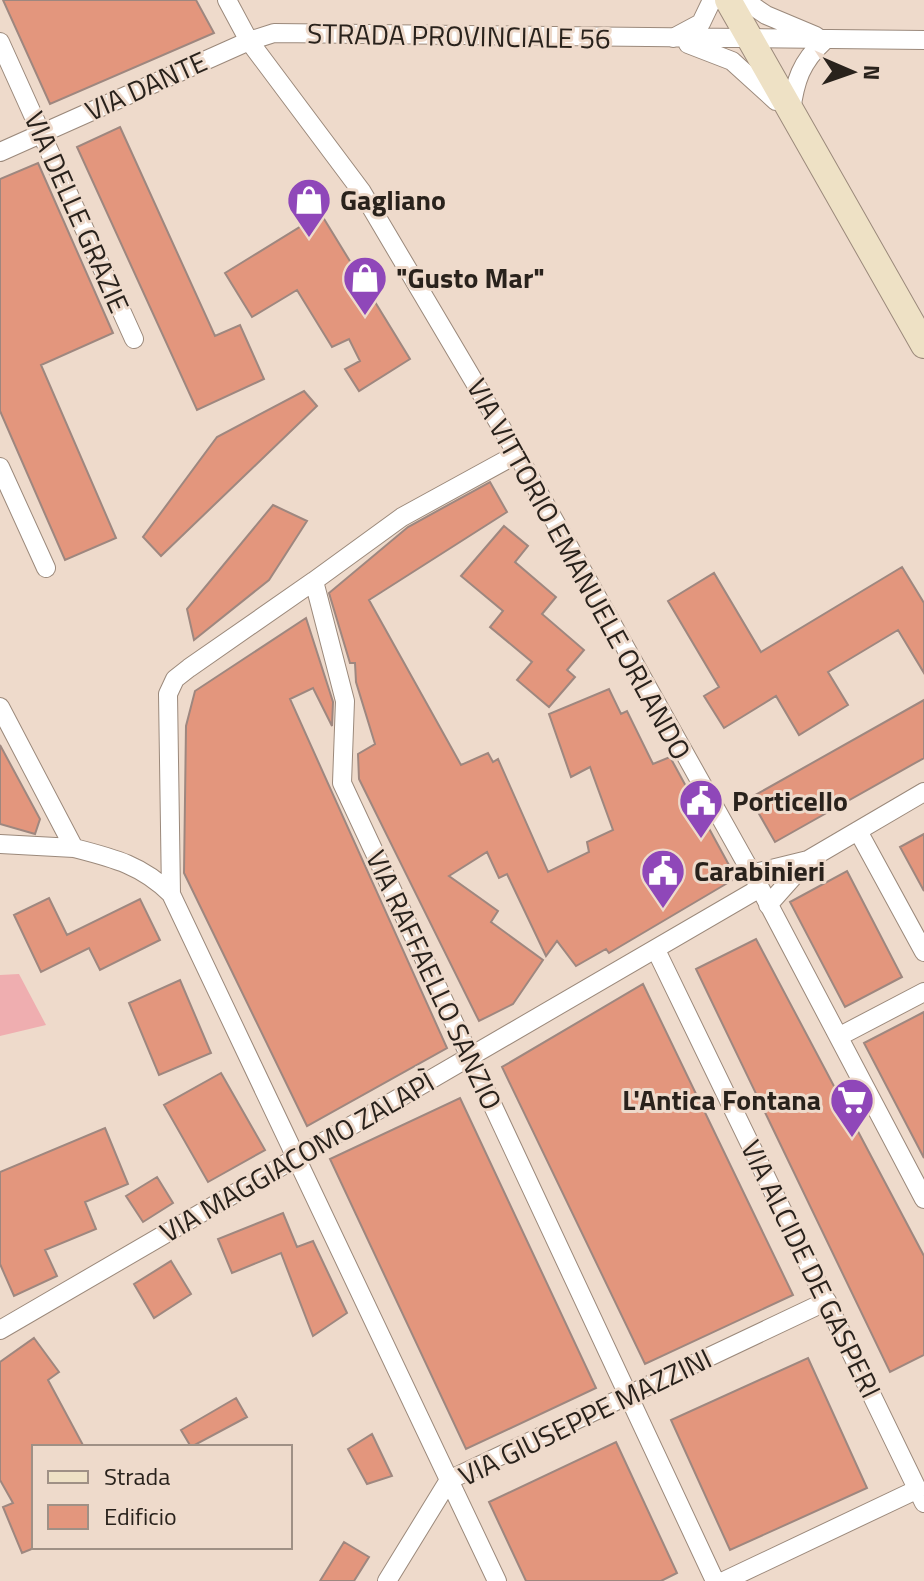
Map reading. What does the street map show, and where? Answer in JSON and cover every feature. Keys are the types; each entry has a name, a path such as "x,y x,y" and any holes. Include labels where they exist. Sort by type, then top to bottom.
{"street":[{"name":"VIA VITTORIO EMANUELE ORLANDO","path":"227,0 249,41 362,192 517,454 760,889 924,1199"},
{"path":"674,40 701,23 712,0"},
{"path":"728,0 924,345"},
{"path":"744,0 766,15 827,40 807,56 795,79 795,118"},
{"name":"STRADA PROVINCIALE 56","path":"249,41 274,33 674,40 924,40"},
{"path":"674,40 732,61 756,79 795,118"},
{"name":"VIA DANTE","path":"0,152 249,41"},
{"name":"VIA DELLE GRAZIE","path":"0,42 134,339"},
{"path":"171,894 168,694 175,679 402,517 517,454"},
{"path":"0,467 46,568"},
{"name":"VIA RAFFAELLO SANZIO","path":"314,581 345,701 342,783 715,1581"},
{"path":"0,707 74,848"},
{"path":"760,889 924,792"},
{"path":"858,831 924,952"},
{"path":"0,844 74,848 132,863 152,874 171,894 497,1581"},
{"path":"760,889 808,860"},
{"name":"VIA MAGGIACOMO ZALAPÌ","path":"0,1330 760,889"},
{"name":"VIA ALCIDE DE GASPERI","path":"656,950 921,1496"},
{"path":"840,1036 924,992"},
{"name":"VIA GIUSEPPE MAZZINI","path":"387,1581 449,1480 827,1301"},
{"path":"724,1581 921,1496"}],"shaded area":[{"path":"19,974 46,1025 0,1036 0,975"}],"building":[{"path":"3,0 196,0 214,33 50,104"},
{"path":"120,127 215,336 240,325 264,379 197,410 77,147"},
{"path":"38,163 113,333 41,365 116,538 65,560 0,411 0,179"},
{"path":"321,214 410,359 359,391 345,369 360,361 349,339 332,347 297,290 252,317 225,273"},
{"path":"304,391 317,406 161,556 143,537 217,437"},
{"path":"490,482 507,512 369,600 461,765 488,753 493,762 498,759 548,872 589,852 587,842 613,830 590,767 571,777 549,714 609,689 621,714 627,711 653,764 670,757 736,878 609,953 606,949 576,966 557,941 546,956 507,874 499,878 487,852 449,876 498,911 491,922 543,960 513,1004 479,1021 359,779 358,754 375,744 356,682 355,663 350,663 329,593 408,527"},
{"path":"273,505 307,521 269,580 194,640 187,609"},
{"path":"504,526 528,546 515,562 556,597 542,614 584,650 567,670 575,677 549,707 517,680 532,662 490,627 503,611 461,576"},
{"path":"902,567 924,603 924,673 898,630 828,672 848,705 799,735 776,696 724,728 704,696 719,687 668,601 714,573 761,652"},
{"path":"306,618 333,702 332,726 313,688 290,699 447,1048 307,1126 184,873 186,726 195,691"},
{"path":"924,700 924,758 775,842 750,798"},
{"path":"0,745 40,819 35,834 0,824"},
{"path":"924,834 924,891 900,847"},
{"path":"847,871 902,977 845,1007 790,902"},
{"path":"49,898 67,935 140,899 160,940 100,970 89,948 41,972 14,915"},
{"path":"756,939 924,1256 924,1355 890,1372 696,969"},
{"path":"180,980 211,1053 159,1075 129,1003"},
{"path":"643,984 793,1295 645,1364 502,1067"},
{"path":"924,1012 924,1158 864,1043"},
{"path":"221,1073 265,1150 208,1182 164,1105"},
{"path":"460,1098 596,1388 466,1449 330,1159"},
{"path":"105,1128 128,1184 85,1202 96,1229 45,1250 57,1276 14,1296 0,1264 0,1172"},
{"path":"157,1177 173,1203 143,1222 126,1196"},
{"path":"283,1213 297,1247 313,1241 347,1313 313,1336 281,1253 232,1273 218,1239"},
{"path":"171,1261 191,1294 154,1318 134,1284"},
{"path":"34,1338 59,1372 48,1380 83,1445 32,1445 32,1549 22,1553 3,1507 13,1503 0,1480 0,1362"},
{"path":"808,1358 867,1488 730,1550 671,1420"},
{"path":"236,1398 247,1417 195,1445 190,1445 181,1430"},
{"path":"372,1434 392,1476 367,1484 348,1449"},
{"path":"616,1442 677,1573 661,1581 526,1581 489,1502"},
{"path":"344,1542 369,1557 354,1581 320,1581"}],"place":[{"name":"Gagliano","path":"309,239"},
{"name":"\"Gusto Mar\"","path":"365,317"},
{"name":"Porticello","path":"701,840"},
{"name":"Carabinieri","path":"663,910"},
{"name":"L'Antica Fontana","path":"852,1139"}]}
